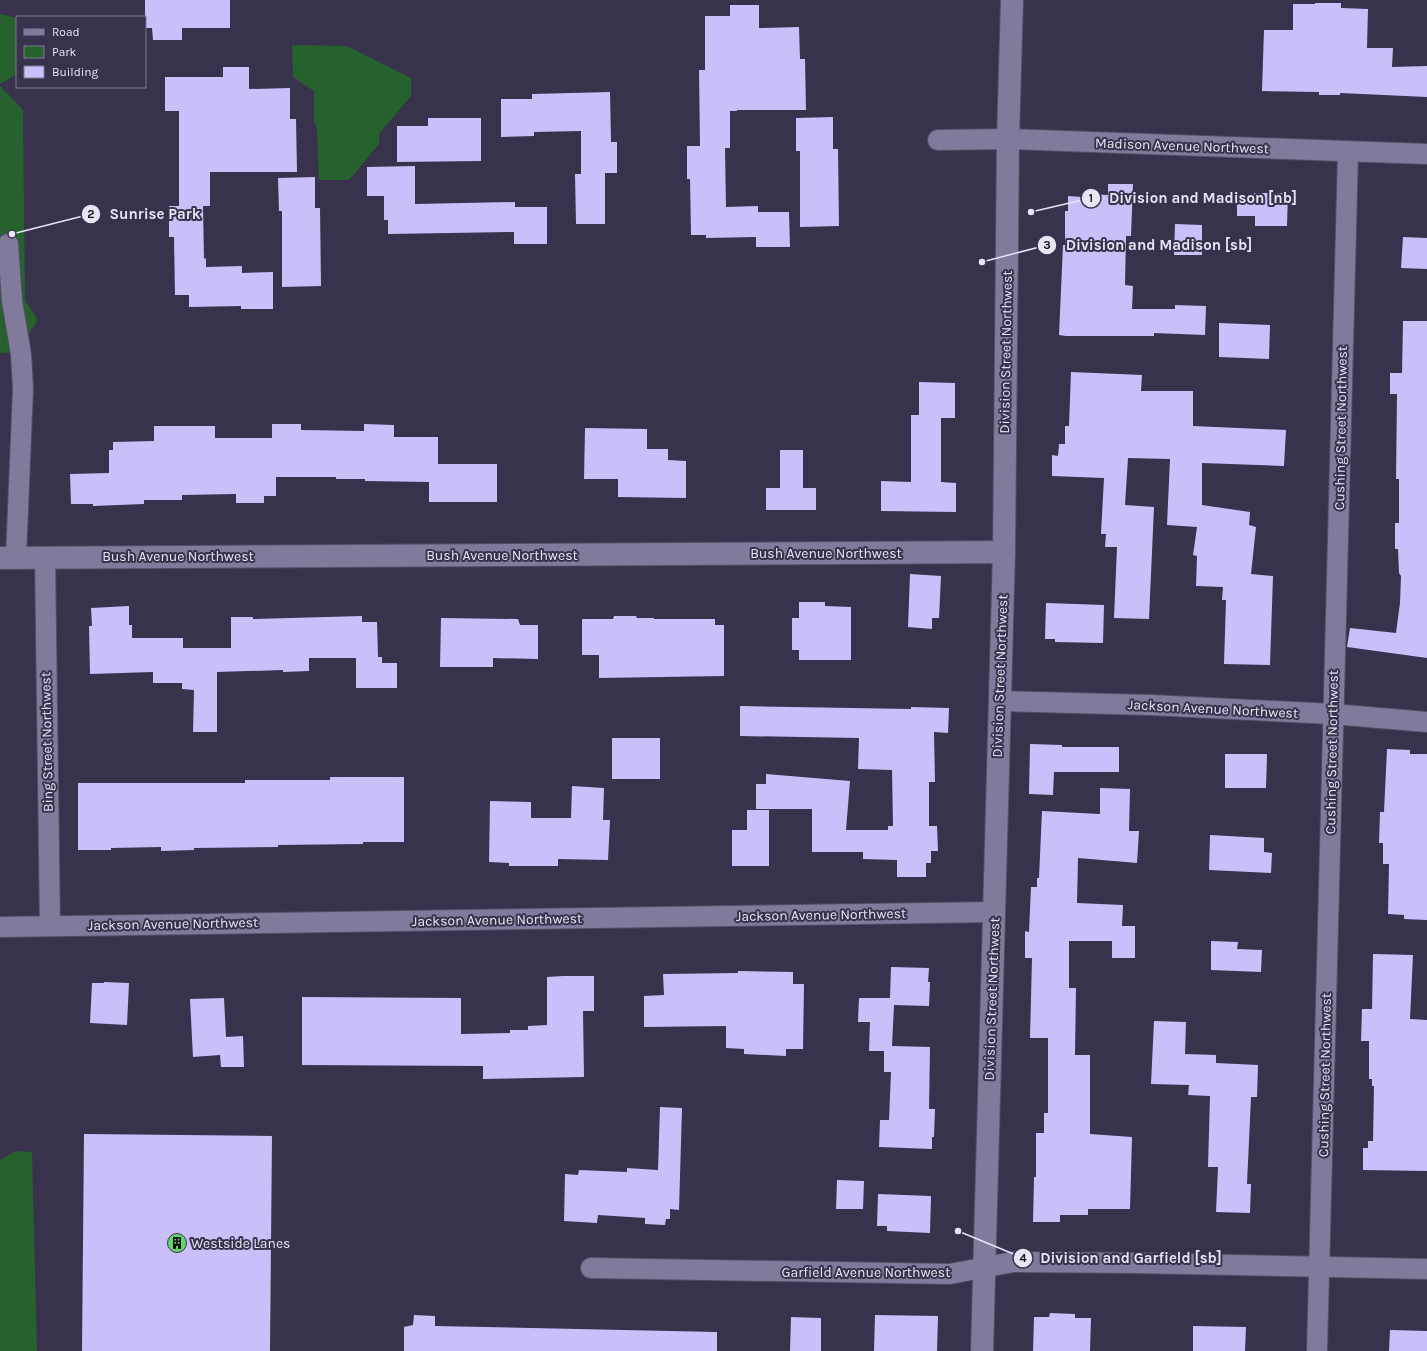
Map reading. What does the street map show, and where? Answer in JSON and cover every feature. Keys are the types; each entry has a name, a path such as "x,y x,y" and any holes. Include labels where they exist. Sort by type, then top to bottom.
{"street":[{"name":"Division Street Northwest","path":"982,1351 1004,552 1008,139 1012,0"},
{"name":"Madison Avenue Northwest","path":"938,140 1008,139 1427,154"},
{"name":"Cushing Street Northwest","path":"1317,1351 1348,152"},
{"path":"8,244 12,301 21,354 24,389 8,558"},
{"name":"Bush Avenue Northwest","path":"8,558 1004,552"},
{"name":"Bing Street Northwest","path":"45,557 50,926"},
{"name":"Jackson Avenue Northwest","path":"999,701 1151,705 1333,714 1427,722"},
{"name":"Jackson Avenue Northwest","path":"0,927 994,912"},
{"name":"Garfield Avenue Northwest","path":"591,1268 950,1274 1013,1262 1427,1269"}],"green space":[{"path":"0,14 16,18 16,75 0,84"},
{"path":"292,45 347,46 411,78 411,96 379,134 379,144 349,180 319,180 317,128 314,122 314,91 293,77"},
{"path":"0,86 23,110 25,300 38,320 17,352 0,353"},
{"path":"16,1151 32,1152 37,1351 0,1351 0,1160"}],"building":[{"path":"145,0 230,0 230,28 182,28 182,40 153,40 152,28 146,28"},
{"path":"1341,3 1341,8 1368,9 1367,48 1393,48 1392,67 1427,66 1427,97 1340,93 1340,95 1319,95 1319,92 1262,91 1264,30 1293,30 1293,4"},
{"path":"730,5 759,5 759,28 799,27 800,59 805,59 806,110 730,111 730,148 725,148 726,207 758,206 758,212 789,212 790,247 756,247 756,237 706,238 706,235 691,235 690,179 687,179 687,146 700,146 699,70 705,70 705,16 730,16"},
{"path":"223,67 249,67 249,89 290,88 290,119 296,119 297,172 210,172 210,206 203,206 204,259 206,258 206,267 242,266 242,273 273,272 273,309 241,309 241,306 189,307 189,295 175,295 174,237 169,237 169,206 179,206 179,111 165,111 165,77 223,77"},
{"path":"610,92 611,142 617,142 617,173 605,173 605,224 576,224 575,174 581,174 581,131 534,132 534,136 501,137 501,99 532,99 532,94"},
{"path":"833,117 833,149 838,149 839,226 800,227 800,151 796,151 796,118"},
{"path":"428,118 481,118 481,161 397,162 397,126 428,126"},
{"path":"415,166 415,204 515,202 515,207 547,207 547,244 514,244 514,232 388,234 388,220 384,220 384,196 367,196 367,167"},
{"path":"315,177 315,208 320,208 321,286 282,287 282,211 279,211 278,178"},
{"path":"1108,184 1133,184 1131,236 1126,236 1125,285 1133,286 1132,309 1175,309 1175,305 1206,306 1205,335 1154,333 1154,336 1059,335 1063,245 1065,245 1065,211 1068,211 1068,196 1082,197 1082,194 1108,195"},
{"path":"1254,193 1288,193 1287,226 1255,226 1255,216 1237,216 1237,195 1254,195"},
{"path":"1175,224 1202,225 1202,255 1174,255"},
{"path":"1403,237 1427,238 1427,269 1401,268"},
{"path":"1403,321 1427,321 1427,658 1347,647 1350,628 1396,633 1400,603 1401,576 1399,573 1398,549 1395,549 1395,523 1399,523 1399,479 1396,479 1397,394 1390,394 1390,373 1402,373"},
{"path":"1219,323 1270,325 1269,359 1219,357"},
{"path":"1071,372 1142,375 1141,391 1193,391 1193,426 1286,430 1284,466 1202,463 1202,505 1250,512 1249,525 1256,527 1251,574 1273,576 1270,665 1224,664 1226,600 1222,600 1223,587 1196,586 1197,556 1193,555 1197,527 1167,525 1170,459 1128,458 1125,505 1154,507 1149,619 1114,618 1117,547 1105,547 1106,534 1101,534 1104,478 1052,476 1052,455 1058,456 1059,444 1065,444 1065,426 1069,426"},
{"path":"919,382 955,383 955,418 941,418 941,482 956,483 956,512 881,511 881,481 911,482 911,415 919,415"},
{"path":"272,424 301,424 301,430 364,431 364,424 394,425 394,437 438,437 438,464 497,464 497,502 429,502 429,482 365,481 365,479 336,479 336,477 276,477 276,496 264,496 264,503 236,503 236,494 182,495 182,500 144,500 144,504 93,506 93,504 71,504 70,474 109,473 109,450 113,450 113,442 154,441 154,426 215,426 215,438 272,438"},
{"path":"585,428 647,429 647,449 668,449 668,460 686,461 686,498 618,497 618,479 584,479"},
{"path":"780,450 803,450 803,488 816,488 816,510 766,510 766,488 780,488"},
{"path":"910,574 941,576 939,618 932,618 932,629 908,627"},
{"path":"799,602 825,602 825,606 851,607 851,660 799,660 799,650 792,650 792,618 799,618"},
{"path":"1046,603 1104,605 1103,643 1055,642 1055,639 1045,639"},
{"path":"129,606 129,625 132,625 132,638 183,638 183,648 231,648 231,617 253,617 253,619 362,616 362,622 377,622 378,657 382,657 382,663 397,663 397,688 356,688 356,658 309,658 309,671 283,672 283,670 217,672 217,732 193,732 194,690 182,689 182,683 153,683 153,672 90,674 89,626 92,626 91,608"},
{"path":"614,616 636,616 637,618 654,619 715,619 715,625 724,625 724,676 599,678 599,655 582,655 582,619 613,619"},
{"path":"441,618 518,619 520,625 538,625 538,659 493,658 493,667 440,667"},
{"path":"740,706 911,709 911,707 949,708 948,733 934,732 935,782 929,782 929,826 937,826 938,851 931,851 931,863 926,863 926,877 897,877 897,860 863,859 863,852 812,852 812,809 756,809 756,784 766,784 766,774 850,781 846,830 888,830 888,826 893,826 892,770 858,769 859,738 740,736"},
{"path":"612,738 660,738 660,779 612,779"},
{"path":"1030,744 1062,745 1062,747 1119,747 1119,772 1054,772 1053,795 1029,794"},
{"path":"1387,749 1410,750 1410,754 1427,754 1427,920 1404,919 1404,915 1388,914 1389,864 1383,864 1383,843 1379,843 1380,812 1384,812"},
{"path":"1225,754 1267,754 1266,788 1225,788"},
{"path":"330,777 404,777 404,842 278,845 278,847 194,848 194,850 161,851 161,847 78,850 78,783 245,783 245,780 330,780"},
{"path":"572,786 604,788 603,820 610,820 608,860 558,859 558,866 509,866 509,863 489,862 490,801 531,802 531,818 571,818"},
{"path":"1100,788 1130,789 1129,831 1139,831 1137,863 1078,858 1077,903 1123,905 1122,926 1135,926 1135,958 1112,958 1112,941 1069,941 1069,988 1076,988 1075,1055 1090,1055 1090,1134 1132,1137 1130,1209 1088,1209 1088,1215 1060,1215 1060,1222 1033,1222 1034,1177 1036,1177 1036,1133 1044,1133 1044,1113 1048,1113 1048,1038 1030,1038 1032,958 1025,958 1025,931 1029,932 1031,887 1037,887 1037,878 1039,878 1042,811 1100,814"},
{"path":"747,810 769,810 769,866 732,866 732,830 747,830"},
{"path":"1210,835 1264,838 1264,852 1272,853 1271,873 1209,870"},
{"path":"1211,941 1238,942 1237,949 1262,950 1261,972 1211,970"},
{"path":"1373,954 1413,955 1410,1019 1427,1020 1427,1171 1363,1170 1363,1148 1368,1148 1368,1141 1373,1141 1374,1086 1372,1086 1372,1079 1369,1079 1369,1041 1361,1041 1362,1009 1372,1009"},
{"path":"891,967 929,968 929,1006 894,1005 892,1046 930,1047 929,1109 935,1109 932,1149 879,1147 880,1120 889,1120 891,1072 884,1072 884,1051 869,1051 870,1022 858,1022 859,998 890,998"},
{"path":"738,971 793,972 793,984 804,984 803,1049 786,1049 786,1056 744,1054 744,1049 726,1048 726,1026 644,1027 644,996 664,995 663,974 738,973"},
{"path":"594,976 594,1011 583,1011 584,1077 483,1079 483,1066 302,1065 302,997 461,998 461,1034 510,1033 510,1030 528,1030 528,1026 547,1025 547,977"},
{"path":"92,983 129,983 127,1025 90,1023"},
{"path":"224,998 226,1037 243,1036 244,1067 221,1067 220,1055 193,1057 190,999"},
{"path":"1154,1021 1186,1022 1185,1054 1216,1055 1216,1063 1258,1065 1257,1097 1251,1097 1247,1184 1251,1184 1250,1213 1216,1212 1218,1167 1208,1167 1210,1096 1188,1095 1189,1085 1151,1084"},
{"path":"660,1107 682,1108 679,1210 670,1209 670,1219 666,1219 665,1225 645,1224 645,1218 598,1215 597,1223 564,1221 565,1174 578,1175 579,1170 627,1172 627,1168 658,1170"},
{"name":"Westside Lanes","path":"84,1134 272,1136 270,1351 82,1351"},
{"path":"837,1180 864,1181 863,1209 836,1209"},
{"path":"878,1194 931,1196 930,1233 887,1231 887,1226 877,1226"},
{"path":"1050,1313 1075,1314 1075,1318 1091,1318 1090,1351 1033,1351 1034,1317 1049,1317"},
{"path":"414,1315 435,1316 435,1326 717,1332 717,1351 404,1351 404,1327 413,1325"},
{"path":"875,1315 938,1316 937,1351 874,1351"},
{"path":"791,1317 821,1318 821,1351 790,1351"},
{"path":"1193,1326 1246,1327 1245,1351 1193,1351"},
{"path":"1390,1330 1427,1331 1427,1351 1389,1351"}],"place":[{"name":"Division and Madison [nb]","path":"1031,212"},
{"name":"Sunrise Park","path":"12,234"},
{"name":"Division and Madison [sb]","path":"982,262"},
{"name":"Division and Garfield [sb]","path":"958,1231"},
{"name":"Westside Lanes","path":"177,1243"}]}
